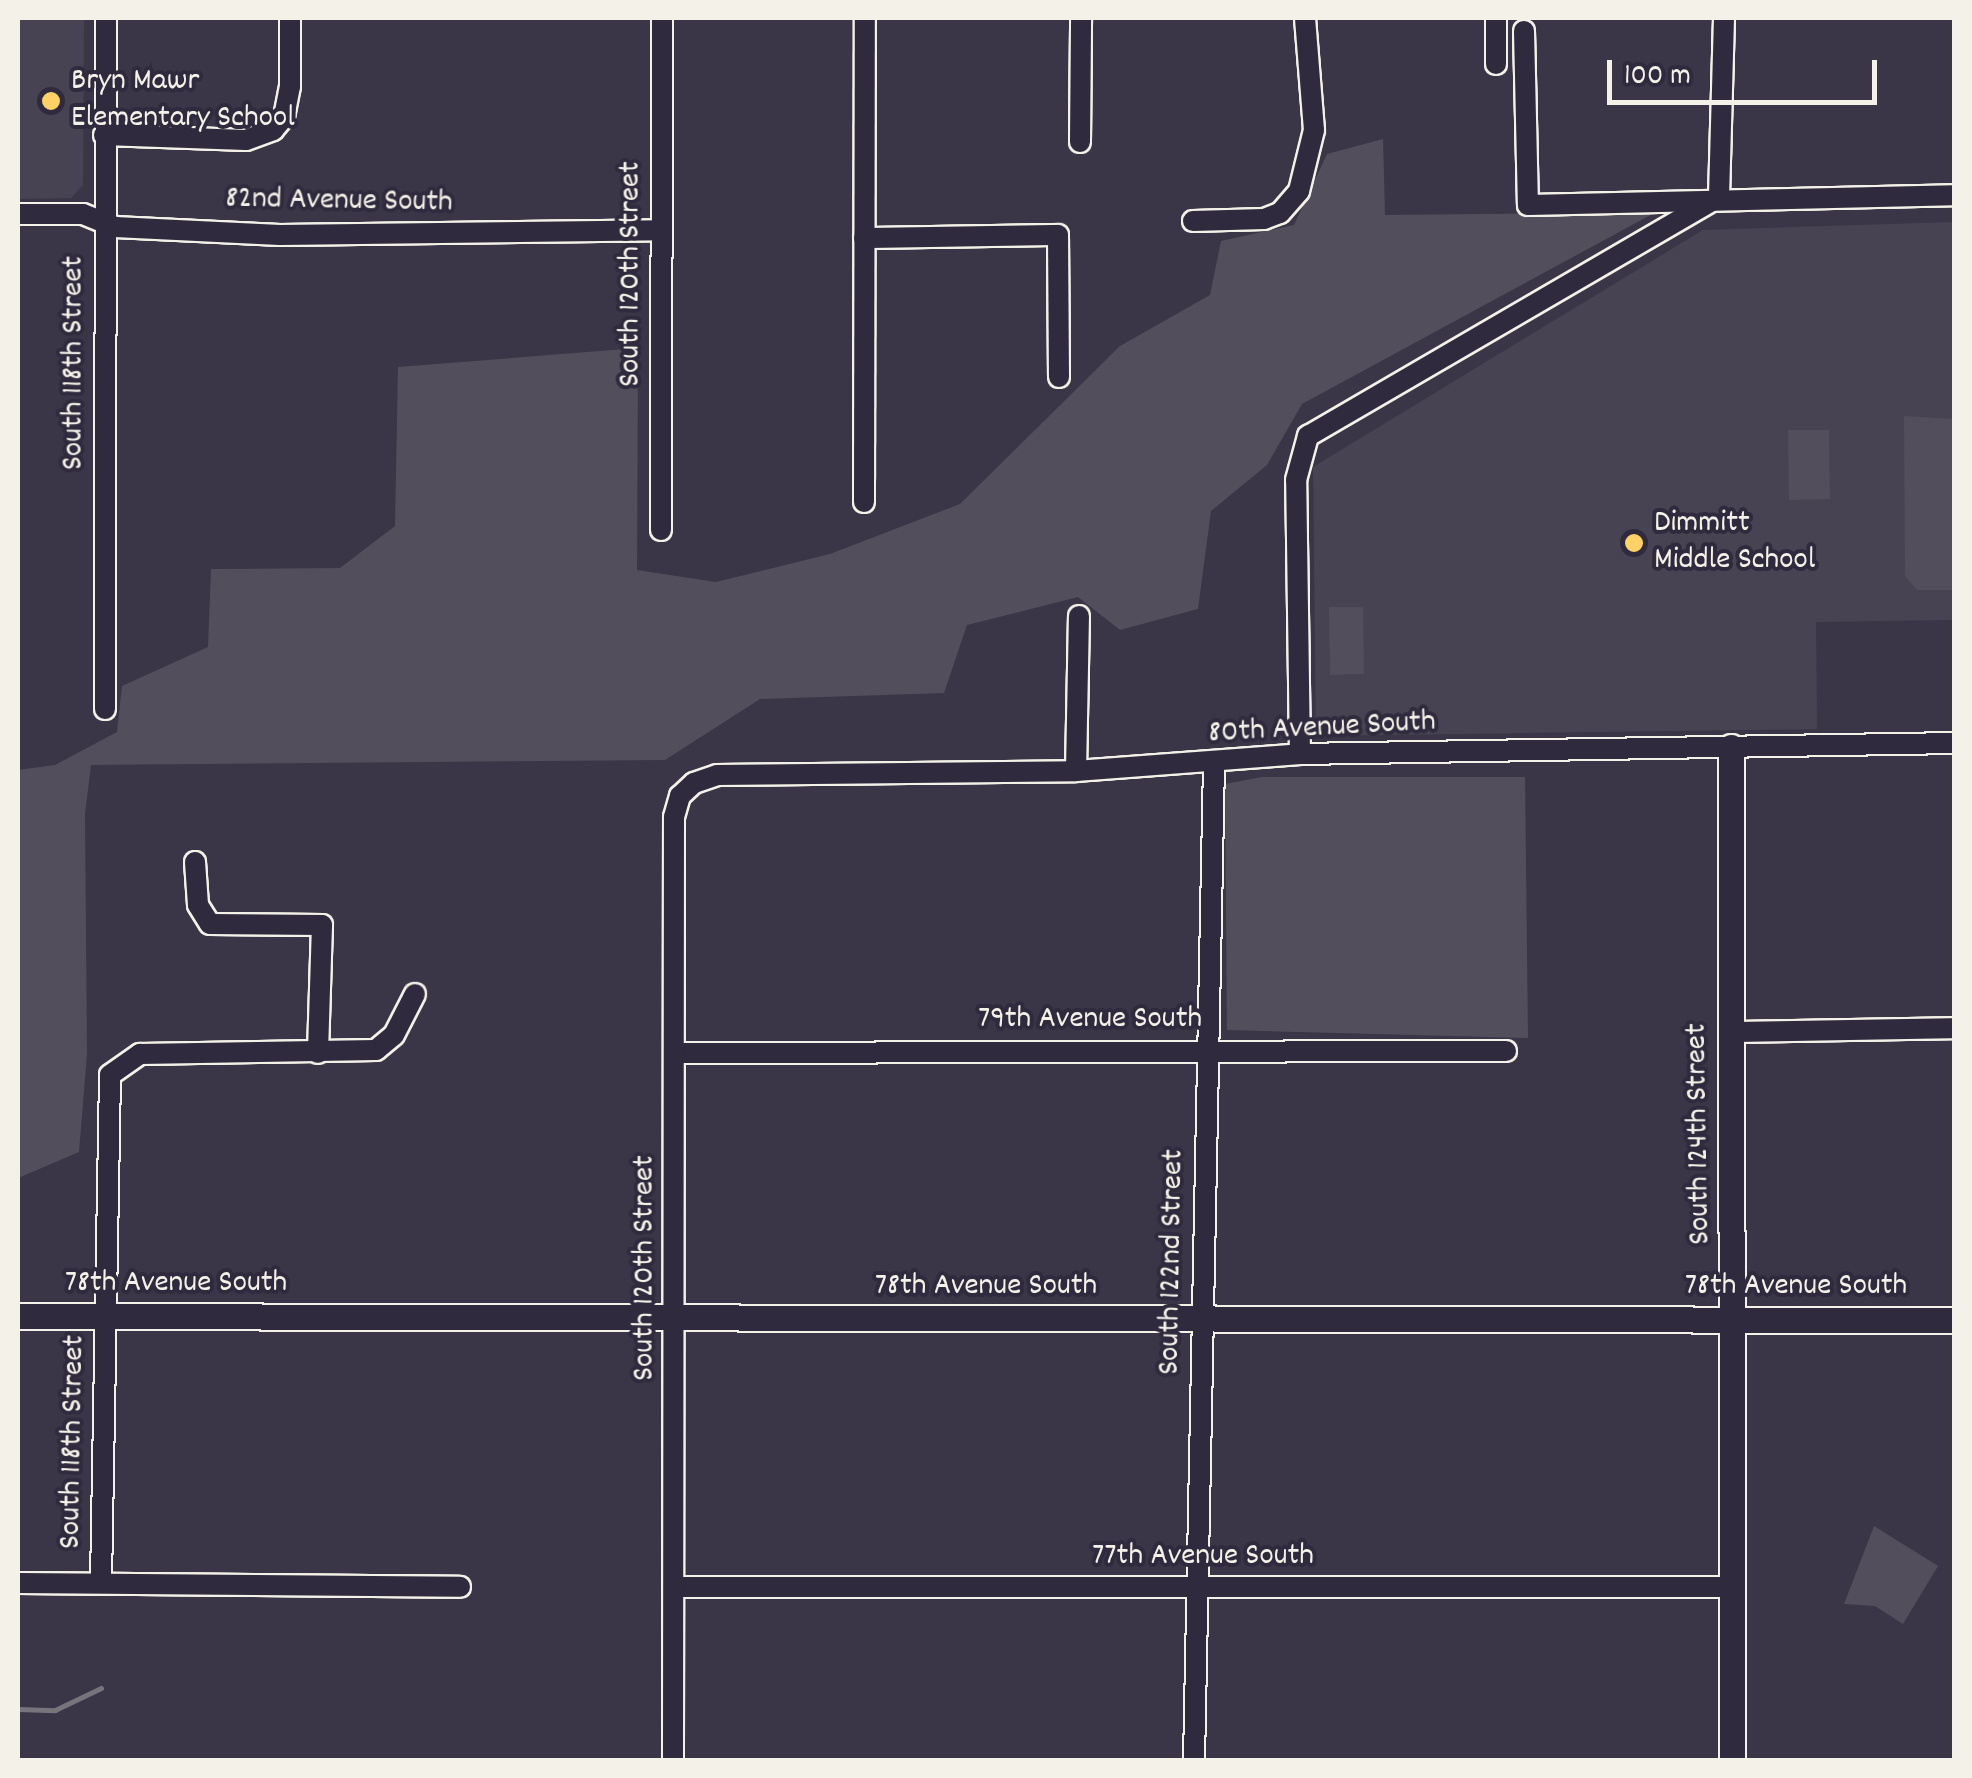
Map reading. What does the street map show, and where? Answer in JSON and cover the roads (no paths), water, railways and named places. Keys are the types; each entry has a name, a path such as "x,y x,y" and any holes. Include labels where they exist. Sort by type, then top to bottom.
{"street":[{"name":"South 118th Street","path":"105,709 106,18"},
{"path":"104,135 246,140 278,125 290,87 290,18"},
{"name":"South 120th Street","path":"662,18 662,530"},
{"path":"864,502 865,18"},
{"path":"1080,18 1080,142"},
{"path":"1193,221 1264,219 1290,204 1314,130 1306,18"},
{"path":"1496,18 1496,64"},
{"path":"1719,197 1724,18"},
{"path":"1524,31 1528,204 1954,195"},
{"path":"1300,754 1296,480 1308,436 1719,197"},
{"name":"82nd Avenue South","path":"18,214 84,214 106,226 280,235 662,230"},
{"path":"864,238 1058,234 1059,377"},
{"path":"1076,771 1079,616"},
{"name":"80th Avenue South","path":"694,782 717,775 1076,771 1214,765 1300,754 1954,743"},
{"name":"South 124th Street","path":"1731,747 1736,1320 1732,1760"},
{"name":"South 122nd Street","path":"1194,1760 1214,765"},
{"name":"South 120th Street","path":"673,1760 674,816 680,796 694,782"},
{"path":"194,862 198,905 210,924 322,925 318,1053 383,1046 414,994"},
{"path":"1731,1032 1954,1028"},
{"name":"79th Avenue South","path":"675,1053 1506,1051"},
{"name":"South 118th Street","path":"101,1582 107,1086 118,1065 140,1054 318,1053"},
{"name":"78th Avenue South","path":"18,1316 1954,1320"},
{"path":"18,1582 460,1587"},
{"name":"77th Avenue South","path":"674,1586 1732,1586"}],"waterway":[{"path":"18,1709 55,1710 101,1688"}],"place":[{"name":"Bryn Mawr Elementary School","path":"51,101"},
{"name":"Dimmitt Middle School","path":"1634,543"}]}
